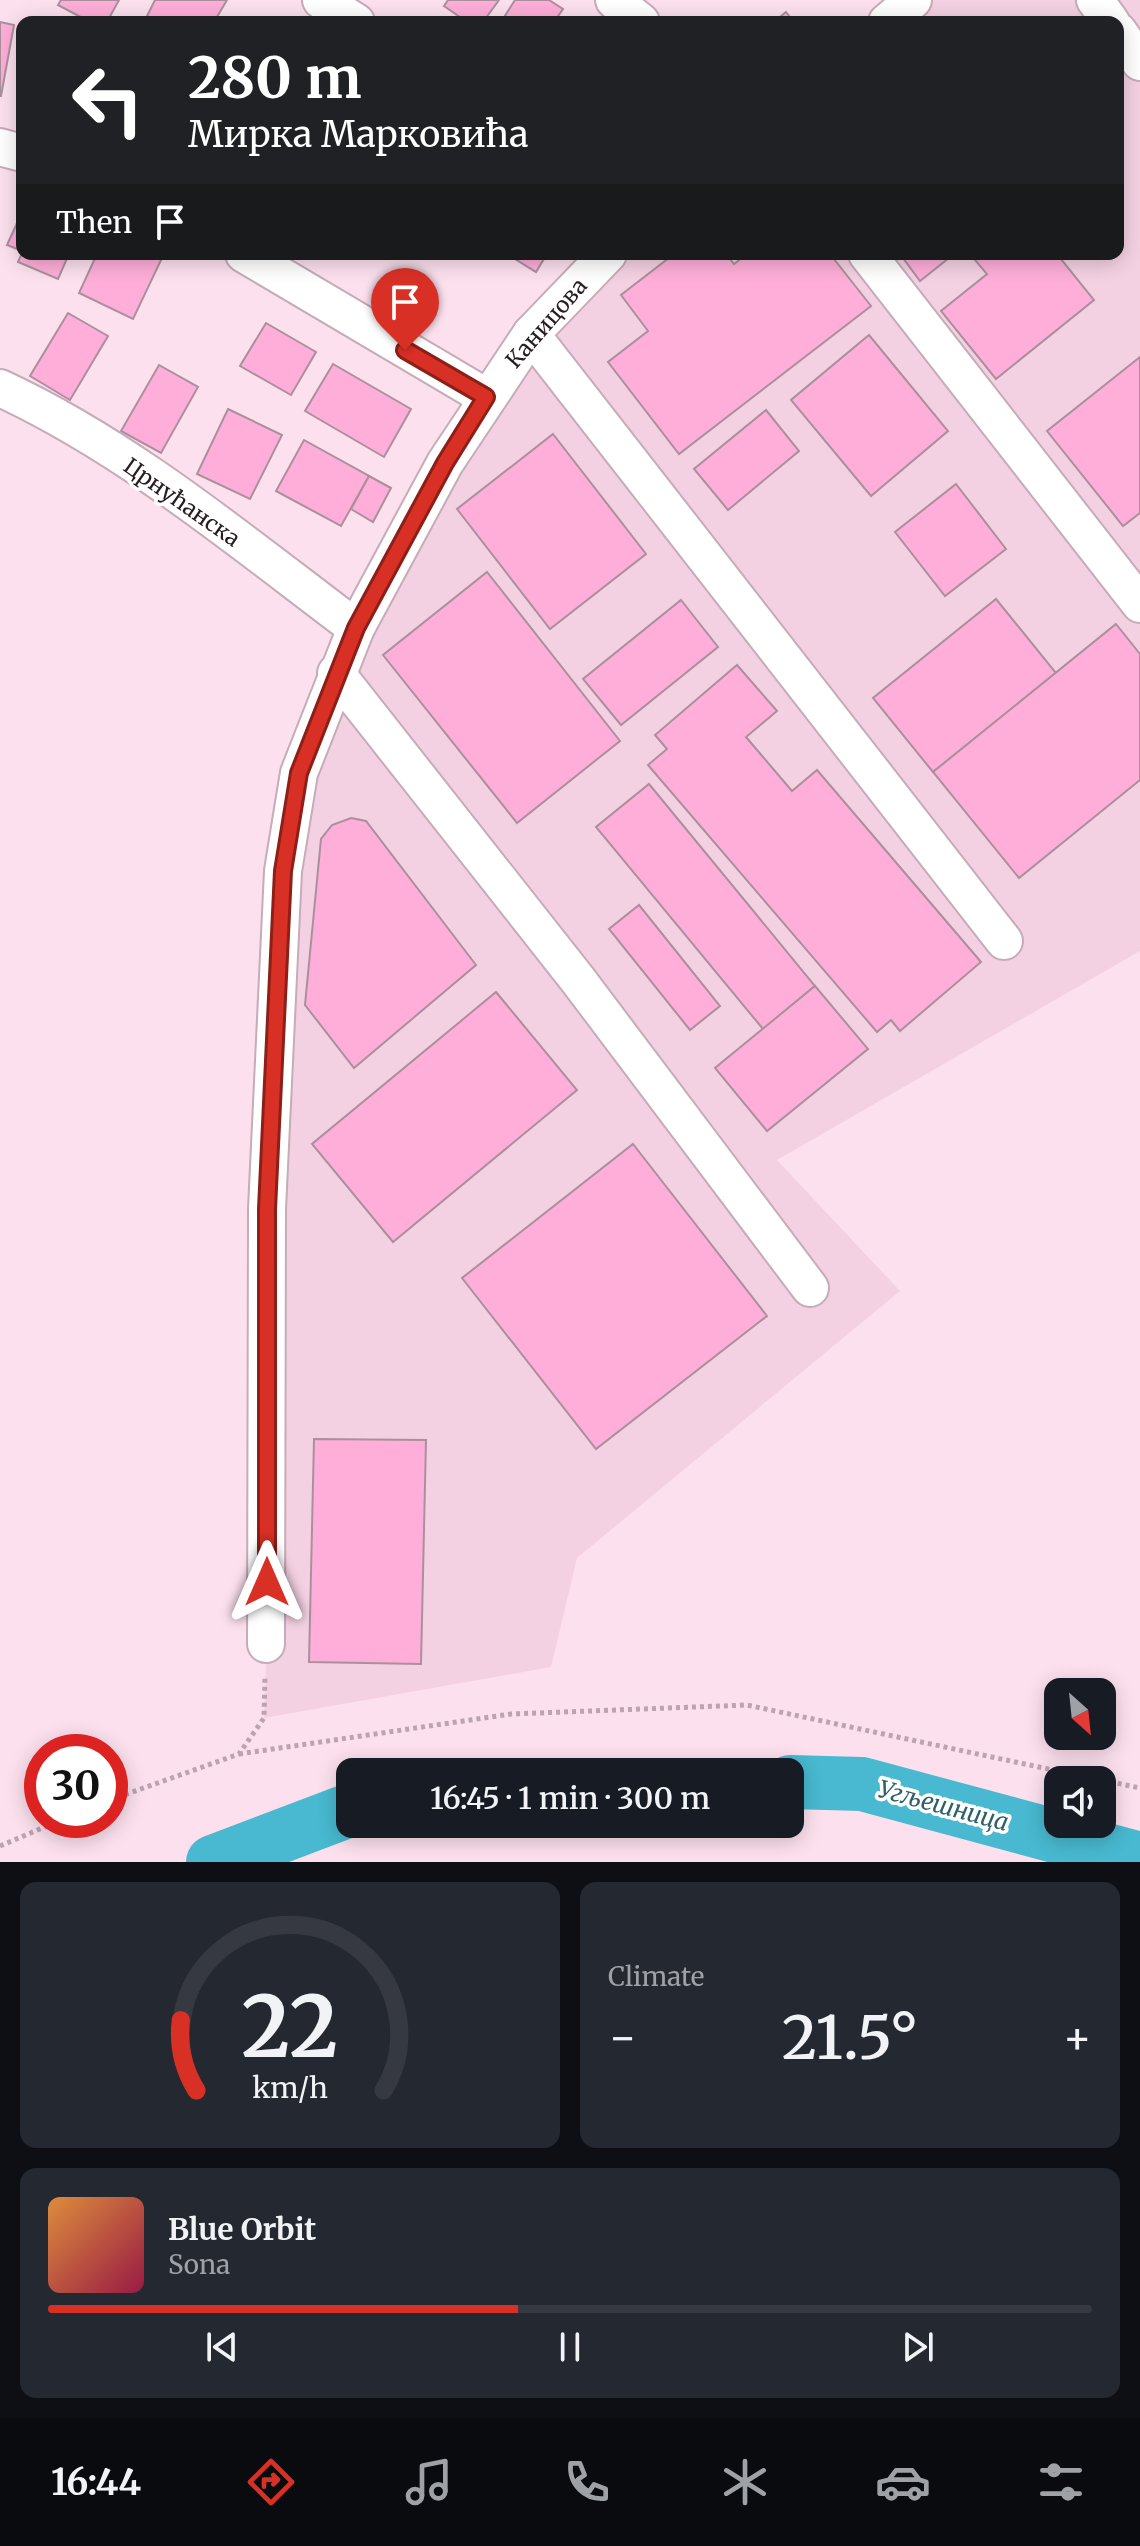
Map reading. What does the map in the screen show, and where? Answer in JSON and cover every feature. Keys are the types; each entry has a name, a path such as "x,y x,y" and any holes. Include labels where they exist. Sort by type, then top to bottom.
{"street":[{"path":"321,0 346,16"},
{"path":"614,0 634,16"},
{"path":"894,16 913,0"},
{"path":"1124,39 1140,62"},
{"path":"254,260 486,397"},
{"name":"Каницова","path":"266,1644 267,1209 283,871 299,773 356,628 445,463 486,397 531,334 602,260"},
{"path":"872,260 1136,590"},
{"path":"531,334 1004,941"},
{"name":"Црнућанска","path":"0,388 51,412 91,438 208,518 356,628"},
{"path":"336,673 587,992 810,1288"}],"path":[{"path":"239,1754 264,1718 266,1644"},
{"path":"128,1794 239,1754 511,1714 747,1705 1044,1768"},
{"path":"1116,1783 1140,1788"},
{"path":"0,1846 24,1836"}],"shaded area":[{"path":"913,0 1140,0 1140,951 777,1160 900,1291 577,1558 551,1667 264,1718 299,773 445,463 603,260 1124,260 1124,16 894,16"}],"building":[{"path":"61,0 119,0 110,16 79,16 58,5"},
{"path":"155,0 227,0 218,16 147,16"},
{"path":"448,0 499,0 487,16 458,16 444,6"},
{"path":"515,0 549,0 563,9 558,16 505,16"},
{"path":"0,22 14,25 1,96 0,96"},
{"path":"16,225 16,249 7,245"},
{"path":"19,260 66,260 58,279"},
{"path":"94,260 161,260 133,319 79,293"},
{"path":"517,260 543,260 536,272"},
{"path":"666,260 731,260 734,264 739,260 835,260 871,306 679,454 608,362 648,331 621,295"},
{"path":"904,260 946,260 920,281"},
{"path":"975,260 1062,260 1094,300 996,379 941,311 987,274"},
{"path":"68,313 108,336 70,400 30,376"},
{"path":"266,323 316,352 291,395 240,366"},
{"path":"869,335 948,431 871,496 791,400"},
{"path":"1140,357 1140,513 1123,526 1047,431"},
{"path":"333,364 411,409 384,457 305,411"},
{"path":"159,365 198,387 161,453 121,431"},
{"path":"228,409 282,435 250,499 197,474"},
{"path":"766,410 799,451 728,510 694,469"},
{"path":"553,434 646,554 550,629 457,509"},
{"path":"304,440 369,476 341,526 276,491"},
{"path":"369,476 391,488 373,522 351,509"},
{"path":"956,484 1006,549 945,596 895,532"},
{"path":"487,572 620,741 517,823 383,655"},
{"path":"996,599 1056,673 933,772 873,698"},
{"path":"681,600 718,647 621,725 583,679"},
{"path":"1116,624 1140,654 1140,780 1019,878 933,772"},
{"path":"737,665 777,711 746,737 792,791 817,770 981,962 900,1031 891,1020 877,1032 648,765 667,749 655,735"},
{"path":"649,784 815,986 763,1029 596,827"},
{"path":"351,818 366,821 476,965 354,1068 305,1005 321,839 332,825"},
{"path":"639,905 720,1006 690,1030 609,929"},
{"path":"815,986 868,1049 767,1131 715,1068"},
{"path":"496,992 577,1090 393,1242 312,1144"},
{"path":"633,1144 767,1316 596,1449 462,1278"},
{"path":"314,1439 426,1440 421,1664 309,1662"}],"waterway":[{"name":"Угљешница","path":"804,1782 862,1784 1140,1859"},
{"name":"Угљешница","path":"213,1862 336,1815"}],"route":[{"path":"267,1582 267,1209 283,871 299,773 356,628 445,463 486,397 405,350"}]}
